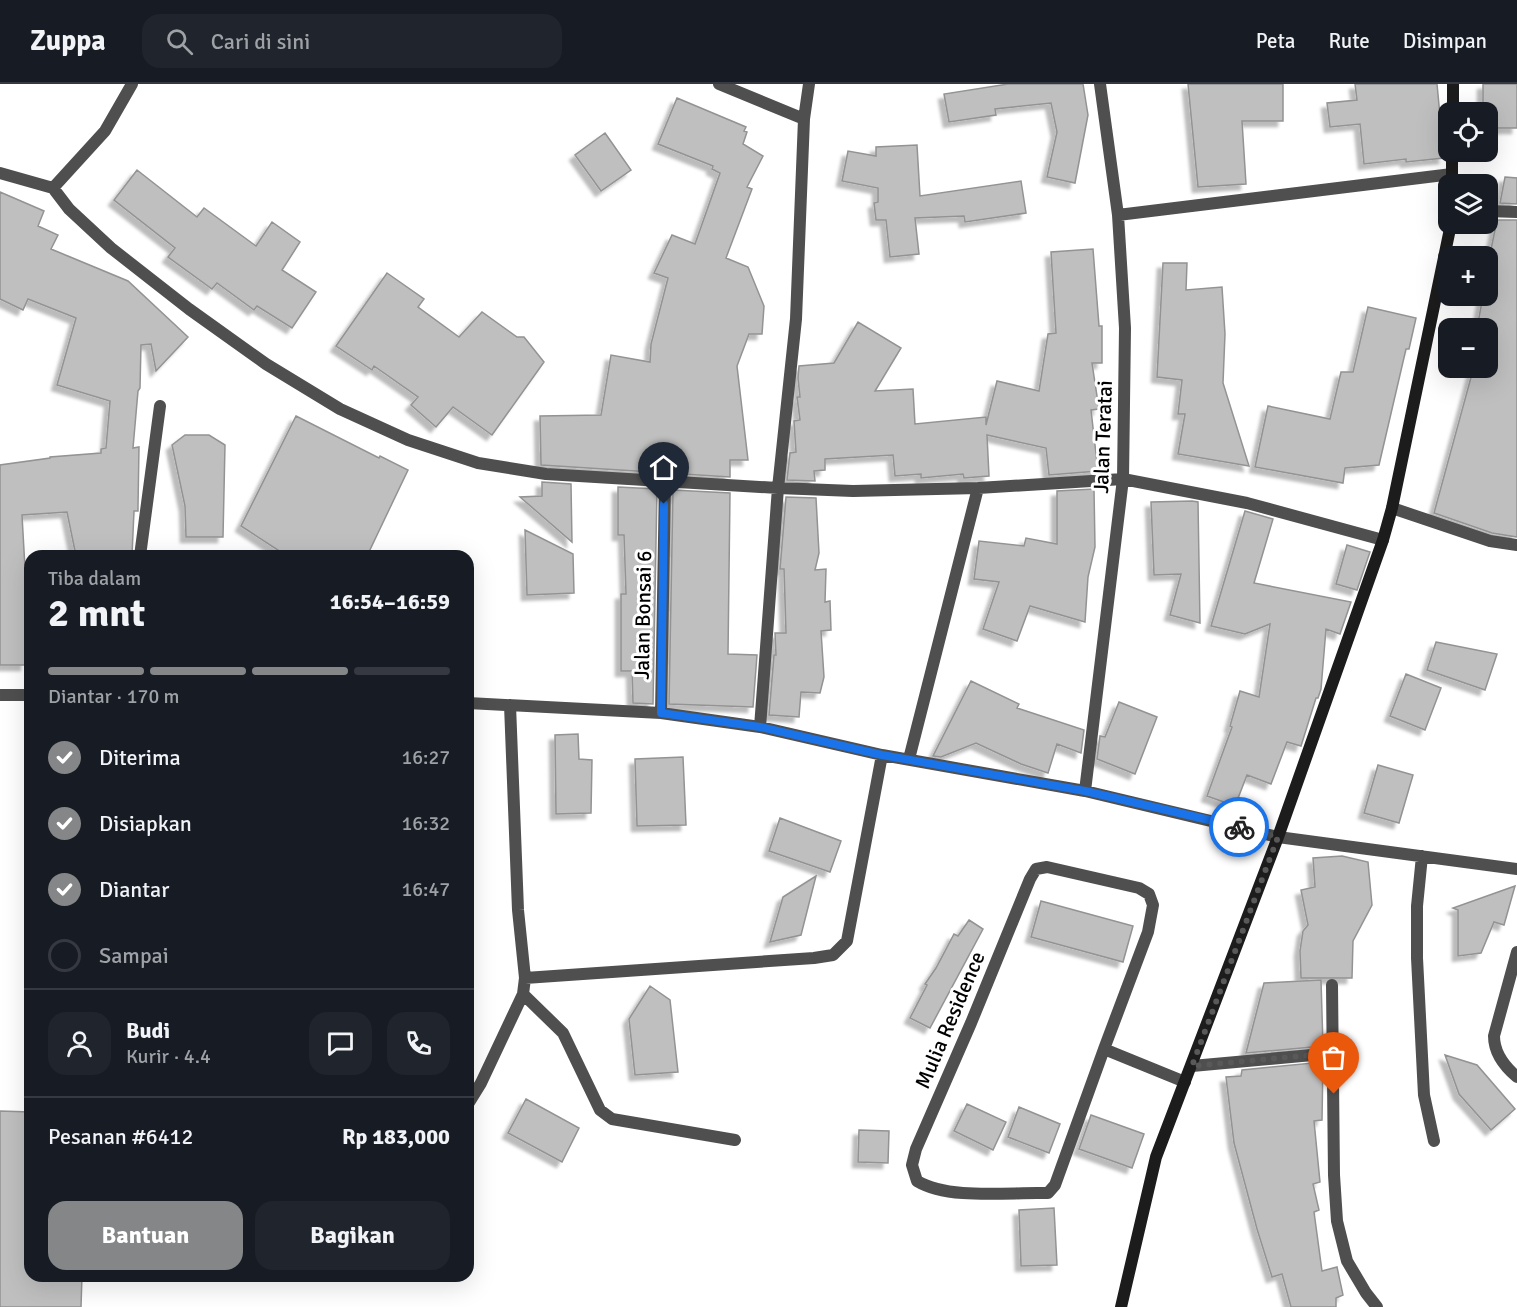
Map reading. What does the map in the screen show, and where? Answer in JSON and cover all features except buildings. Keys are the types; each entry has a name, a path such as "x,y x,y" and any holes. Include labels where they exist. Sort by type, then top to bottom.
{"street":[{"path":"53,188 105,131 132,84"},
{"path":"718,84 804,119"},
{"path":"760,727 778,488 796,319 804,119 810,84"},
{"name":"Jalan Teratai","path":"1085,791 1123,479 1125,328 1118,216 1100,84"},
{"path":"1453,84 1453,102"},
{"path":"0,174 53,188 69,209 111,248 189,309 266,364 340,409 408,440 478,463 546,474 853,491 978,488 1123,479 1246,502 1383,540"},
{"path":"1118,216 1438,181"},
{"path":"1498,211 1517,212"},
{"path":"1121,1307 1156,1157 1278,837 1383,540 1392,507 1449,234"},
{"path":"141,550 160,406"},
{"name":"Jalan Bonsai 6","path":"661,713 665,482"},
{"path":"909,759 978,488"},
{"path":"1392,507 1490,541 1517,544"},
{"path":"0,695 24,695"},
{"path":"474,703 661,713 760,727 882,755 1085,791 1278,837 1517,869"},
{"path":"474,1094 523,994 525,978 518,910 510,705"},
{"path":"525,978 833,955 847,941 882,755"},
{"path":"1422,856 1417,958 1424,1095 1434,1141"},
{"name":"Mulia Residence","path":"1047,867 1058,869 1139,888 1149,894 1152,905 1148,932 1104,1049 1056,1185 1048,1193 954,1192 933,1189 917,1181 912,1165 916,1149 1036,869 1047,867"},
{"path":"1517,952 1497,1021 1494,1046 1498,1056 1517,1077"},
{"path":"1332,985 1334,1175 1337,1221 1347,1261 1377,1307"},
{"path":"523,994 562,1033 600,1110 612,1119 735,1140"},
{"path":"1104,1049 1185,1082"},
{"path":"1192,1066 1334,1053"}],"way so far":[{"path":"1239,827 1278,837 1192,1066 1334,1053 1334,1094"}],"route":[{"path":"664,504 661,713 760,727 882,755 1085,791 1239,827"}]}
